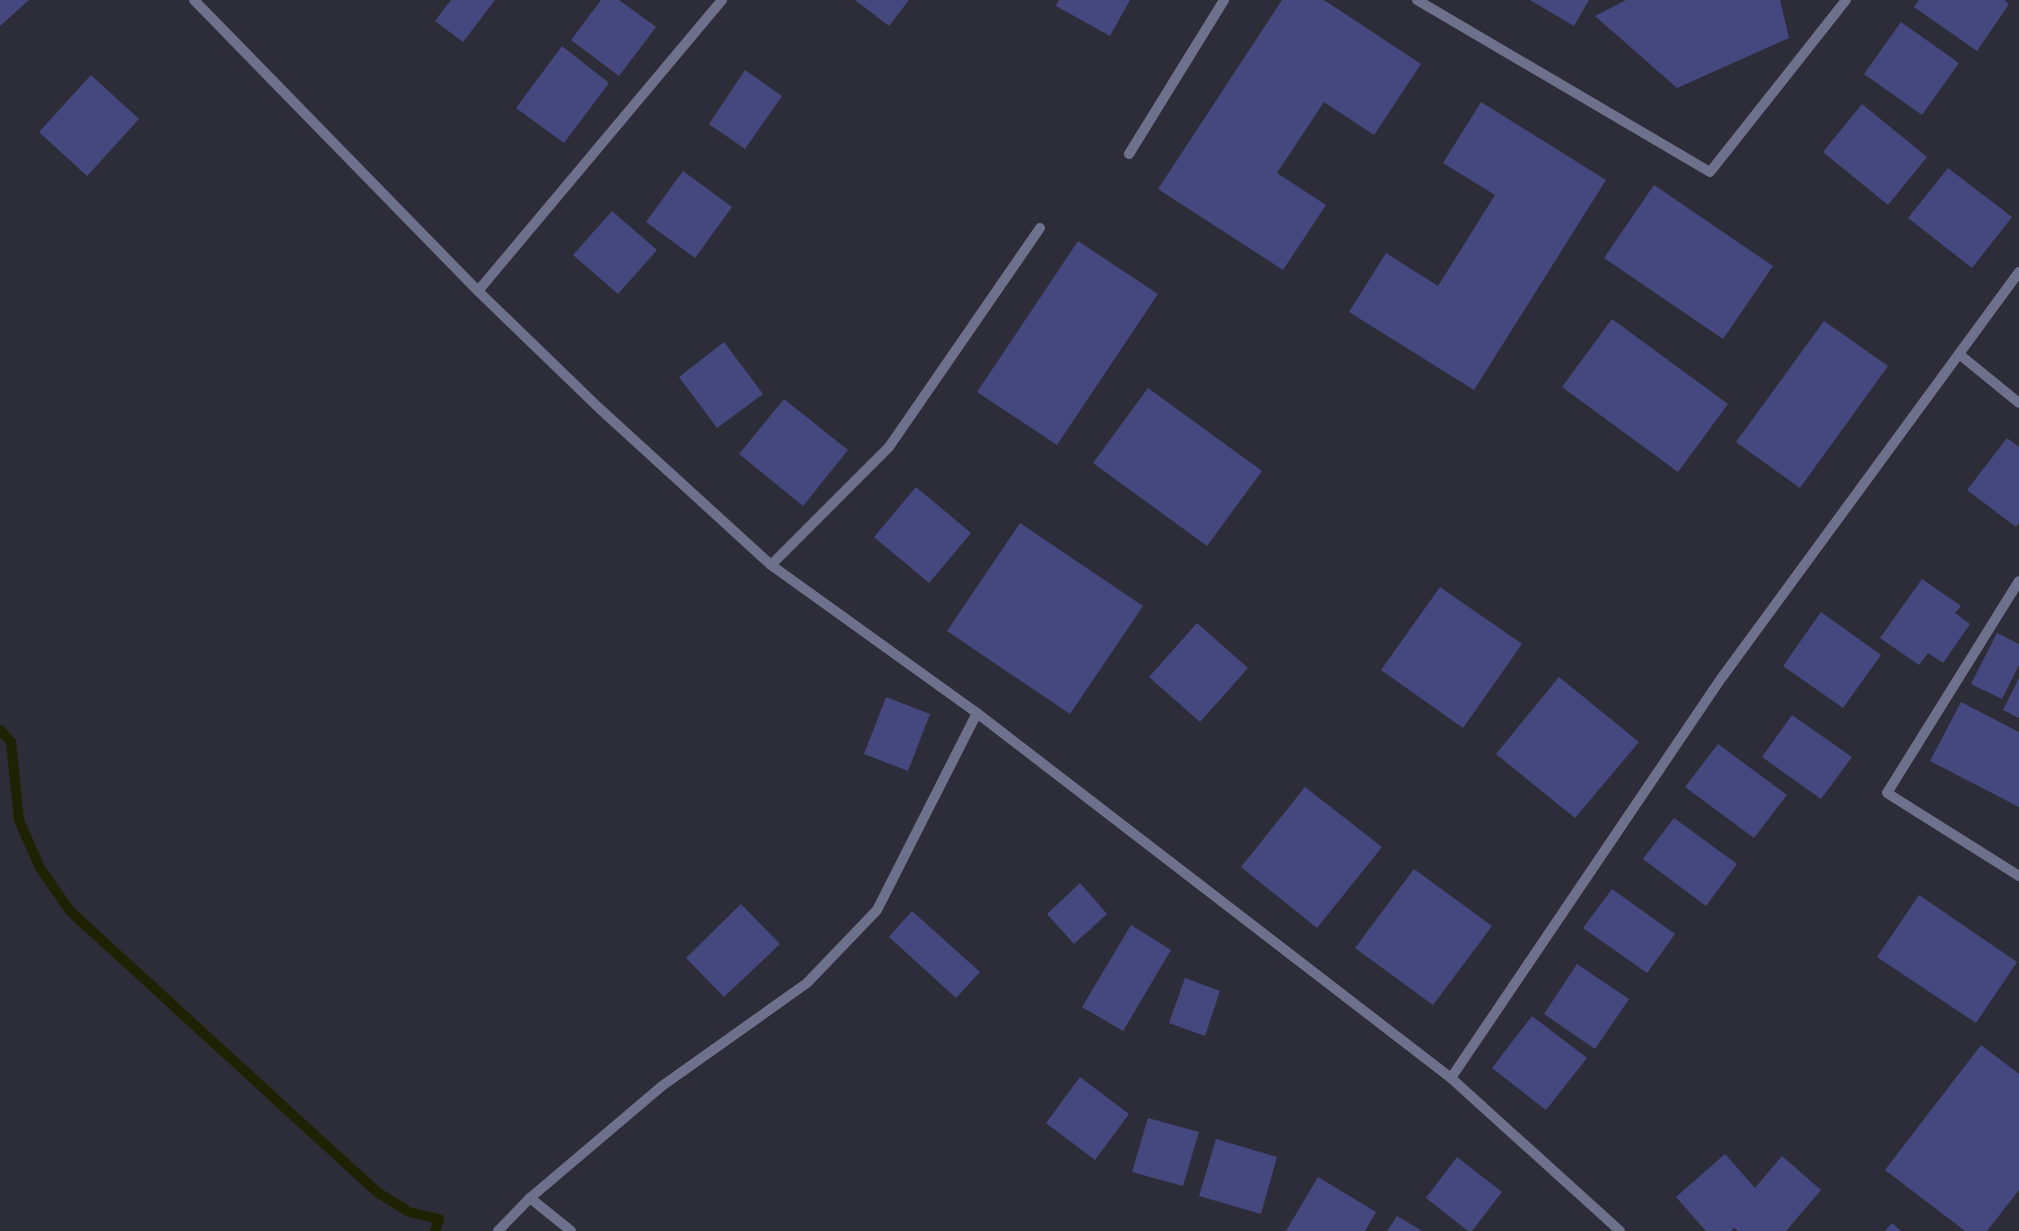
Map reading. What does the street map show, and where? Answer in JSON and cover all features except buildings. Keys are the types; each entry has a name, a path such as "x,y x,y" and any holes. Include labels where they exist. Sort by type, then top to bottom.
{"street":[{"path":"194,0 478,291 592,401 771,565 977,713 1451,1078 1620,1231"},
{"path":"478,291 722,0"},
{"path":"1129,154 1224,0"},
{"path":"1417,0 1710,172 1846,0"},
{"path":"771,565 889,447 1040,228"},
{"path":"1451,1078 1720,680 2019,272"},
{"path":"1959,354 2019,403"},
{"path":"2019,582 1887,793 2019,876"},
{"path":"498,1231 530,1198 662,1086 807,983 877,910 977,713"},
{"path":"530,1198 572,1231"}],"waterway":[{"path":"0,730 11,742 19,820 40,868 70,911 377,1192 409,1212 439,1219 435,1231"}]}
